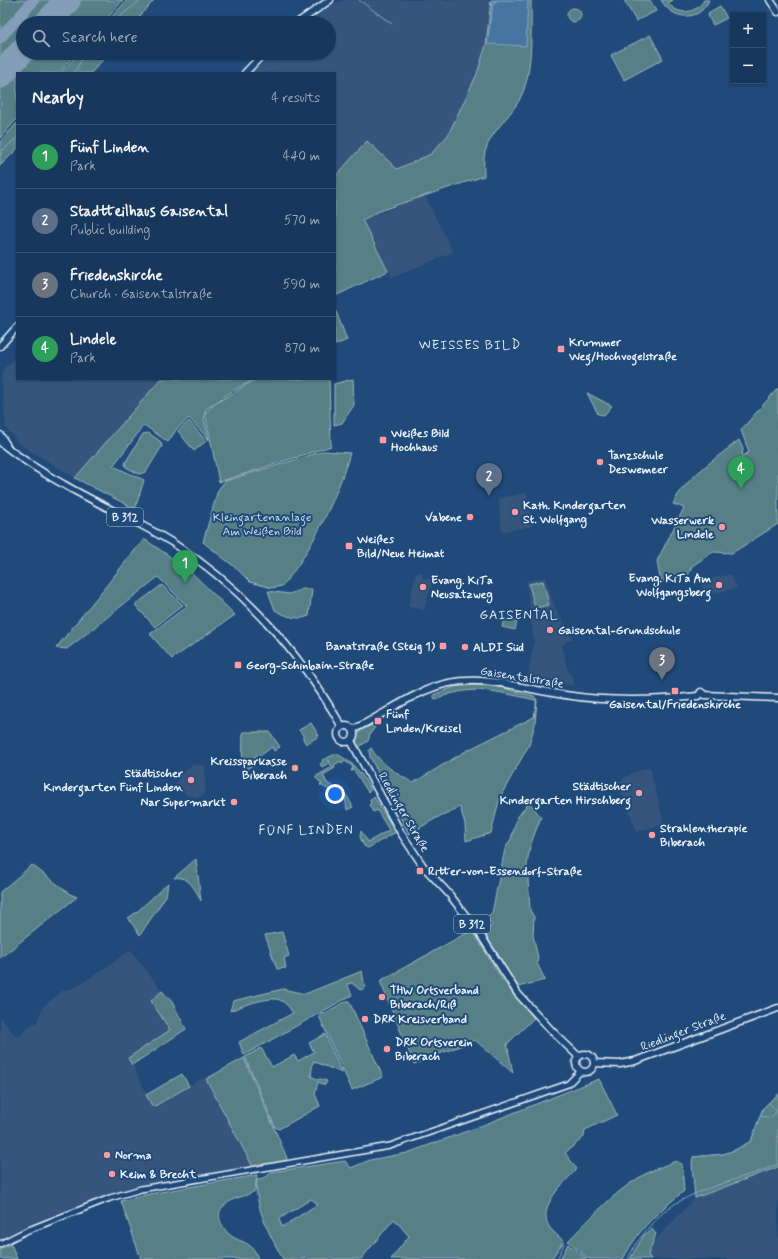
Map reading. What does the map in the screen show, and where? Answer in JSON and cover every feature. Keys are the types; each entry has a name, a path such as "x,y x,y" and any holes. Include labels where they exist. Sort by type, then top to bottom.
{"main road":[{"path":"307,16 330,0"},
{"path":"770,0 778,12"},
{"path":"246,72 257,60"},
{"path":"0,340 15,329"},
{"path":"0,346 15,329"},
{"path":"0,435 10,450"},
{"name":"B 312","path":"0,442 63,484 142,525 173,543 206,566 236,590 274,629 303,665 342,727 339,730 339,738 346,742 351,741"},
{"name":"Gaisentalstraße","path":"354,729 431,689 446,683 468,680 483,680 566,695 612,700 659,700 702,695 778,698"},
{"path":"342,727 350,726 354,729 354,737 351,741"},
{"name":"Riedlinger Straße","path":"351,741 401,833 423,866 445,889 480,934 518,994 553,1032 579,1057 589,1055 594,1063 620,1064 635,1061 778,1008"},
{"path":"579,1057 576,1065 581,1071 588,1072 593,1067 594,1063"}],"street":[{"path":"0,1244 26,1231 134,1191 379,1148 446,1127 568,1084 573,1082 581,1071"}],"shaded area":[{"path":"0,0 123,0 109,16 16,16 16,60 70,60 60,72 16,72 16,120 0,138"},
{"path":"344,0 492,0 486,45 477,74 448,135 431,154 397,169 367,141 336,176 336,72 247,72 262,60 336,60 336,16 318,16 330,6"},
{"path":"498,0 528,0 526,46 487,44 493,3"},
{"path":"425,196 453,252 392,278 362,220"},
{"path":"16,358 16,380 160,380 75,478 19,444 6,428 1,375 4,368"},
{"name":"Kath. Kindergarten St. Wolfgang","path":"527,493 532,526 502,532 498,498"},
{"name":"Evang. KiTa Neusatzweg","path":"416,573 423,573 422,577 424,579 434,579 424,610 408,607"},
{"name":"Evang. KiTa Am Wolfgangsberg","path":"731,574 737,588 704,596 701,581"},
{"name":"Gaisental-Grundschule","path":"545,577 556,610 573,638 562,645 567,668 576,686 527,679 534,641 526,581"},
{"name":"Städtischer Kindergarten Fünf Linden","path":"192,765 205,765 205,794 198,798 186,795 176,783 179,781 176,778"},
{"name":"Städtischer Kindergarten Hirschberg","path":"650,767 664,824 636,832 627,803 616,784 632,773"},
{"path":"131,950 162,991 151,1001 170,1030 129,1058 153,1106 204,1077 253,1167 195,1177 168,1179 134,1186 23,1228 0,1239 0,1017 15,1035 19,1036 33,1023 36,1024 43,1007 62,991 76,987"},
{"path":"778,1167 778,1259 651,1259 648,1256 656,1239 695,1198"}],"green space":[{"path":"0,0 59,0 44,16 16,16 16,48 7,58 1,54 6,59 0,66"},
{"path":"77,0 123,0 109,16 62,16"},
{"path":"127,0 154,0 140,16 112,16"},
{"path":"491,0 531,0 531,47 526,82 523,92 515,107 492,136 488,144 484,158 484,176 382,210 362,220 388,271 336,296 336,176 367,141 397,169 431,154 448,135 477,74 486,45"},
{"path":"624,0 650,0 656,11 636,21"},
{"path":"661,0 673,0 668,3 672,7 677,10 687,12 692,11 701,5 704,0 709,0 699,13 685,16 672,12"},
{"path":"720,6 727,18 713,25 708,13"},
{"path":"571,8 577,8 581,12 581,18 577,22 571,22 567,18 567,12"},
{"path":"650,35 663,59 624,80 611,55"},
{"path":"23,60 70,60 60,72 16,72 16,120 0,138 0,86 16,68 22,71 17,66"},
{"path":"73,60 103,60 92,72 62,72"},
{"path":"16,124 16,150 0,166 0,142"},
{"path":"336,312 347,340 336,345"},
{"path":"353,379 354,405 342,423 334,425 334,384"},
{"path":"160,380 253,380 234,390 206,409 204,418 209,440 189,418 176,430 168,442 144,425 113,466 144,480 135,509 75,478"},
{"path":"254,380 329,380 331,446 219,482 205,413 213,405"},
{"path":"778,388 778,524 732,553 713,552 692,566 689,574 666,584 660,578 657,561 684,508 673,504 678,495 693,477 739,440 743,449 742,457 749,452 741,430"},
{"path":"587,393 612,406 604,415 598,414"},
{"path":"189,421 206,441 194,451 178,431"},
{"path":"148,433 160,441 162,446 146,472 139,474 126,467 125,463 143,434"},
{"name":"Kleingartenanlage Am Weißen Bild","path":"324,451 350,453 331,505 322,523 293,573 282,586 272,588 250,582 236,568 203,542 218,490 225,481"},
{"path":"144,539 187,568 235,615 172,659 150,634 187,606 158,577 67,649 56,648"},
{"path":"543,581 549,605 535,608 529,584"},
{"path":"162,585 183,605 155,627 135,605"},
{"path":"303,589 312,589 309,616 300,618 287,616 275,610 268,591 289,594"},
{"path":"504,618 517,621 515,630 502,627"},
{"path":"478,685 499,687 534,696 537,700 535,724 529,745 500,797 491,833 466,841 465,824 460,807 440,816 409,834 370,757 369,750 371,748 384,764 413,783 466,751 534,717 536,700 483,690 472,690 448,694 435,699 433,695 454,687"},
{"path":"311,723 319,736 306,744 303,739 303,735 299,730"},
{"path":"375,724 368,741 360,746 361,754 356,743 356,736 364,728"},
{"path":"243,732 270,732 280,747 274,751 272,747 260,756 256,755 254,764 242,772"},
{"path":"336,754 352,764 371,790 368,792 354,770 351,771 353,767 345,761 342,764 341,761 334,765 335,768 323,775 327,783 332,786 331,789 347,796 353,807 347,810 345,798 320,785 322,784 315,777 332,767 328,760 327,764 322,767 320,764 323,762 322,760"},
{"path":"374,797 396,832 368,848 364,846 360,837 361,831 368,842 389,830 377,810 373,812 369,805 371,803 370,800"},
{"path":"529,802 541,817 530,846 527,864 530,910 534,917 533,935 538,958 537,963 545,980 518,987 492,949 485,932 492,925 486,917 492,913 505,849 511,839 517,818"},
{"path":"196,859 201,901 191,884 183,879 174,878"},
{"path":"32,865 70,894 77,897 0,958 0,892"},
{"path":"168,883 166,896 140,935 128,918 137,912"},
{"path":"472,930 503,981 534,1018 507,1044 513,1073 475,1040 414,1064 380,981"},
{"path":"282,932 289,956 284,958 286,968 277,969 265,935"},
{"path":"362,971 365,988 360,990 352,983 347,984 352,995 244,1055 239,1042 293,1013 284,1002 276,999 259,1001 230,1011 233,1001 283,989 305,994"},
{"path":"162,991 172,1002 186,1029 132,1065 128,1058 170,1030 151,1001"},
{"path":"349,1001 383,1077 352,1090 319,1016"},
{"path":"325,1034 342,1073 313,1061 311,1076 319,1080 327,1081 325,1085 318,1082 315,1094 320,1106 279,1129 275,1127 245,1057 261,1048 272,1067 294,1055 298,1061 314,1052 309,1043"},
{"path":"244,1058 287,1158 286,1161 253,1167 206,1079"},
{"path":"182,1074 189,1086 153,1107 146,1095"},
{"path":"599,1079 617,1115 585,1130 584,1137 565,1153 577,1169 553,1196 546,1212 546,1220 550,1228 564,1241 551,1259 391,1259 409,1236 394,1219 361,1259 283,1259 268,1231 260,1210 256,1189 257,1180 268,1176 271,1172 345,1161 351,1168 370,1160 407,1153 473,1129","holes":["311,1199 318,1204 282,1227 279,1219"]},
{"path":"778,1094 778,1167 695,1198 692,1164 693,1157 723,1154 735,1150 751,1141 763,1108"},
{"path":"676,1161 682,1164 684,1191 665,1206 650,1221 636,1238 623,1259 589,1259 568,1241 620,1191 649,1172"},
{"path":"257,1175 255,1191 228,1202 222,1208 219,1216 226,1231 251,1247 258,1259 141,1259 121,1201 149,1194"},
{"path":"652,1229 656,1234 648,1255 651,1259 630,1259 644,1235"},
{"path":"11,1244 17,1259 0,1259 0,1249"},
{"path":"568,1244 587,1259 560,1259"}],"waterway":[{"path":"121,16 141,0"},
{"path":"359,0 392,24"},
{"path":"75,72 81,60"},
{"path":"0,156 4,149 16,139"},
{"path":"693,1157 723,1154 735,1150 751,1141 763,1108 778,1094"},
{"path":"761,1116 769,1118 775,1114 776,1110 769,1103"},
{"path":"628,1259 643,1234 657,1218 672,1206 704,1190 778,1164"},
{"path":"557,1259 564,1244"}],"taxiway":[{"path":"20,16 34,0"},
{"path":"0,38 16,20"}],"runway":[{"path":"53,16 68,0"},
{"path":"0,76 16,58"}],"place":[{"name":"Krummer Weg/Hochvogelstraße","path":"561,349"},
{"name":"Weißes Bild Hochhaus","path":"383,440"},
{"name":"Tanzschule Deswemeer","path":"600,462"},
{"name":"Lindele","path":"741,489"},
{"name":"Stadtteilhaus Gaisental","path":"489,496"},
{"name":"Kath. Kindergarten St. Wolfgang","path":"515,512"},
{"name":"Vabene","path":"470,517"},
{"name":"Wasserwerk Lindele","path":"722,527"},
{"name":"Weißes Bild/Neue Heimat","path":"349,546"},
{"name":"Fünf Linden","path":"185,583"},
{"name":"Evang. KiTa Am Wolfgangsberg","path":"719,585"},
{"name":"Evang. KiTa Neusatzweg","path":"423,587"},
{"name":"Gaisental-Grundschule","path":"550,630"},
{"name":"Banatstraße (Steig 1)","path":"443,646"},
{"name":"ALDI Süd","path":"465,647"},
{"name":"Georg-Schinbain-Straße","path":"238,665"},
{"name":"Friedenskirche","path":"662,680"},
{"name":"Gaisental/Friedenskirche","path":"675,691"},
{"name":"Fünf Linden/Kreisel","path":"378,721"},
{"name":"Kreissparkasse Biberach","path":"295,768"},
{"name":"Städtischer Kindergarten Fünf Linden","path":"191,780"},
{"name":"Städtischer Kindergarten Hirschberg","path":"639,793"},
{"name":"Nar Supermarkt","path":"234,802"},
{"name":"Strahlentherapie Biberach","path":"652,835"},
{"name":"Ritter-von-Essendorf-Straße","path":"420,871"},
{"name":"THW Ortsverband Biberach/Riß","path":"382,997"},
{"name":"DRK Kreisverband","path":"365,1019"},
{"name":"DRK Ortsverein Biberach","path":"387,1049"},
{"name":"Norma","path":"107,1155"},
{"name":"Keim & Brecht","path":"112,1174"}],"district":[{"name":"WEISSES BILD","path":"470,344"},
{"name":"GAISENTAL","path":"519,614"},
{"name":"FÜNF LINDEN","path":"306,829"}]}
